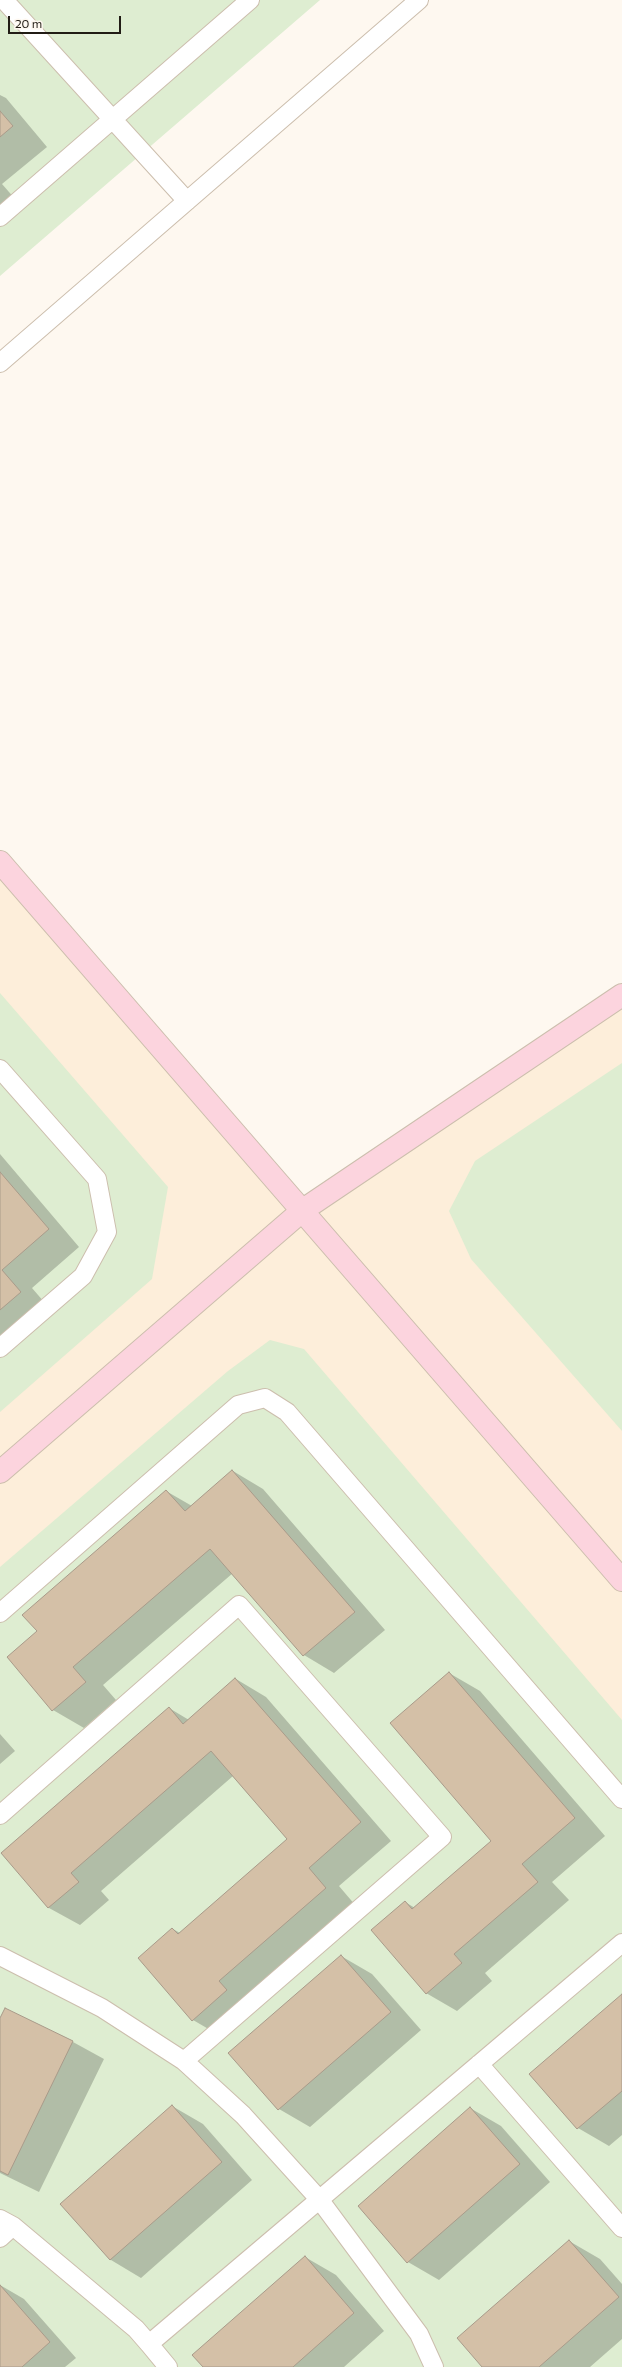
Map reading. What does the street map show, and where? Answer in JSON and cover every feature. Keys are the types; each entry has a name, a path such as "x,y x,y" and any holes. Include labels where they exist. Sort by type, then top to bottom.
{"street":[{"path":"0,862 622,1580"},
{"path":"0,1472 303,1210 622,995"}],"lane":[{"path":"4,0 187,201"},
{"path":"0,217 250,0"},
{"path":"0,363 419,0"},
{"path":"0,1069 97,1179 107,1232 82,1276 0,1348"},
{"path":"0,1614 238,1405 265,1398 287,1412 622,1800"},
{"path":"0,1815 239,1605 442,1837 184,2061"},
{"path":"149,2344 622,1943"},
{"path":"0,1956 102,2008 184,2061 243,2115 319,2199 419,2334 434,2367"},
{"path":"479,2064 622,2228"},
{"path":"0,2238 7,2223 136,2329 168,2367"}],"shaded area":[{"path":"0,862 303,1210 622,995 622,2367 0,2367"}],"green space":[{"path":"0,0 320,0 0,276"},
{"path":"0,993 168,1187 152,1279 0,1412"},
{"path":"622,1063 622,1431 471,1259 449,1211 475,1161"},
{"path":"270,1340 304,1349 622,1720 622,2367 0,2367 0,1567 228,1371"}],"building":[{"path":"0,111 13,126 0,137"},
{"path":"0,1172 49,1229 2,1270 21,1292 0,1310"},
{"path":"232,1470 355,1612 303,1656 210,1549 73,1667 86,1682 52,1711 7,1657 37,1631 22,1615 166,1490 185,1511"},
{"path":"449,1672 575,1818 522,1864 538,1882 454,1954 462,1963 426,1994 371,1930 405,1901 412,1909 491,1841 390,1723"},
{"path":"235,1678 361,1822 309,1868 326,1888 219,1981 227,1990 192,2021 138,1958 172,1928 178,1934 287,1839 211,1751 71,1873 79,1882 48,1908 1,1853 169,1707 183,1724"},
{"path":"341,1955 391,2012 278,2110 228,2053"},
{"path":"622,1994 622,2091 577,2129 529,2074"},
{"path":"5,2008 73,2041 8,2175 0,2171 0,2018"},
{"path":"172,2105 222,2162 110,2260 60,2204"},
{"path":"470,2107 520,2164 407,2263 358,2206"},
{"path":"569,2240 619,2297 539,2367 482,2367 457,2338"},
{"path":"305,2256 354,2313 293,2367 203,2367 192,2355"},
{"path":"0,2285 50,2342 22,2367 0,2367"}]}
